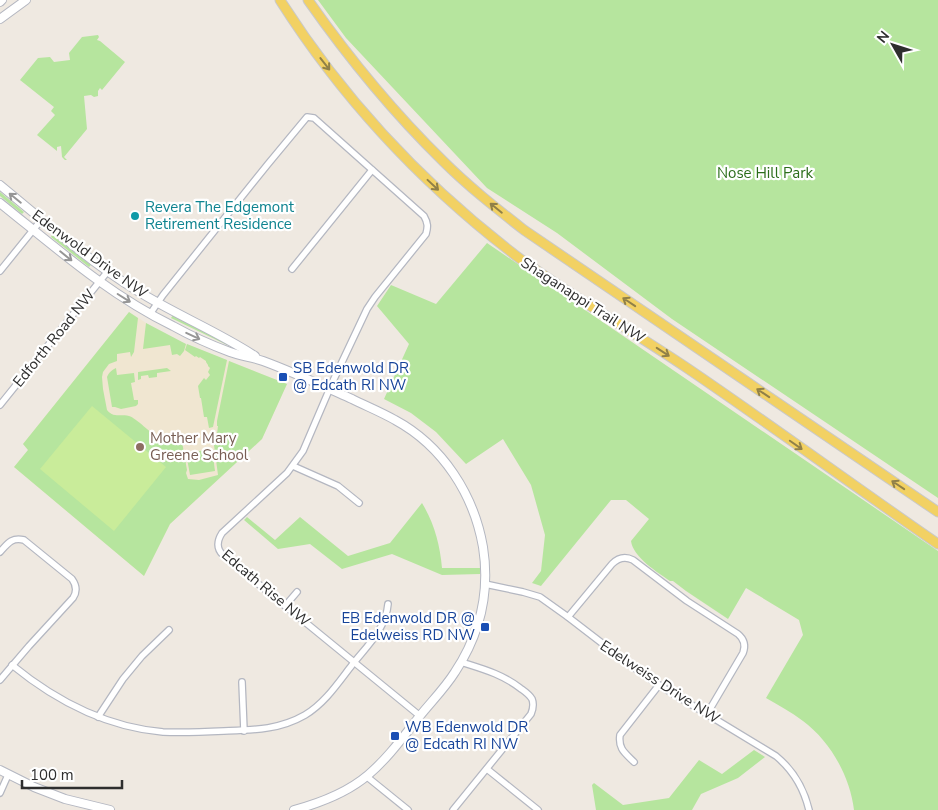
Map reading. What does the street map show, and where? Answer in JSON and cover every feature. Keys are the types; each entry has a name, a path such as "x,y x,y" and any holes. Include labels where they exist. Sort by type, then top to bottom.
{"main road":[{"path":"274,0 289,21 296,25"},
{"name":"Shaganappi Trail NW","path":"280,0 314,51 352,99 402,156 510,252 568,292 686,367 938,544"},
{"name":"Shaganappi Trail NW","path":"308,0 331,32 412,129 478,193 524,230 938,512"}],"street":[{"path":"0,19 26,0"},
{"name":"Edcath Rise NW","path":"157,302 307,117 314,118 424,216 427,222 426,234 367,309 303,451 293,466 222,533 218,543 220,552 223,555 420,716"},
{"path":"292,269 372,170"},
{"name":"Edenwold Drive NW","path":"0,186 76,247 134,289 235,343 261,360"},
{"name":"Edenwold Drive NW","path":"0,203 99,282 150,314 223,349 261,360 330,389 405,426 433,448 462,486 481,534 485,584 478,625 461,662 420,716 388,754 366,776 334,796 294,810"},
{"path":"0,271 42,219"},
{"name":"Edforth Road NW","path":"0,405 108,271"},
{"path":"150,314 157,302"},
{"path":"293,466 338,486 359,503"},
{"path":"0,552 9,542 16,539 24,540 72,579 76,587 76,593 73,598 0,680"},
{"path":"568,617 612,564 619,558 633,560 687,602 742,637 745,648 743,653 707,714"},
{"name":"Edelweiss Drive NW","path":"485,584 540,597 659,685 776,756 789,768 798,782 809,810"},
{"path":"285,606 297,592"},
{"path":"12,665 43,689 78,709 130,726 162,732 244,731 274,728 305,715 323,701 380,630 388,604"},
{"path":"98,717 127,674 142,656 169,630"},
{"path":"454,810 531,714 533,708 530,696 510,680 494,672 461,662"},
{"path":"242,682 244,731"},
{"path":"634,762 621,748 619,744 620,735 659,685"},
{"path":"487,769 538,810"},
{"path":"0,770 86,808 110,810"},
{"path":"0,793 8,775"},
{"path":"366,776 408,810"}],"shaded area":[{"name":"Mother Mary Greene School","path":"129,312 181,342 287,384 262,439 170,524 144,576 14,467 28,450 23,444"}],"green space":[{"name":"Nose Hill Park","path":"318,0 938,0 938,498 672,319 557,233 487,188 346,38"},
{"path":"98,35 97,40 125,62 102,90 100,88 98,96 84,96 87,129 64,157 67,160 65,160 62,157 61,146 57,147 57,151 37,135 55,115 51,111 54,107 20,80 38,58 50,57 54,62 70,60 69,53 82,37"},
{"path":"0,192 24,212 22,214 0,196"},
{"path":"52,235 91,265 89,267 51,237"},
{"path":"487,243 938,551 938,810 854,810 852,797 843,772 830,749 813,729 803,721 766,698 803,635 799,620 746,588 728,619 673,581 652,569 636,553 631,541 649,519 626,500 611,500 541,586 532,583 541,571 545,535 531,485 503,439 466,464 436,432 411,413 384,399 409,344 377,306 391,285 436,304"},
{"name":"Mother Mary Greene School","path":"129,312 138,318 134,352 131,357 130,352 117,354 117,361 109,364 103,372 103,389 107,410 114,415 132,417 159,439 181,436 188,479 199,480 218,475 214,445 229,361 287,384 262,439 170,524 144,576 14,467 28,450 23,444"},
{"path":"173,315 228,343 227,345 171,318"},
{"path":"146,323 186,344 180,356 177,354 172,355 170,345 143,349"},
{"path":"187,344 227,360 213,427 209,428 207,417 204,417 198,386 204,378 206,380 210,375 208,372 210,368 206,361 200,357 195,357 185,350"},
{"path":"116,368 117,375 134,373 135,382 131,383 134,400 138,400 136,406 121,409 112,407 107,377"},
{"path":"167,368 171,371 157,373 157,377 141,376 141,379 138,380 138,372"},
{"path":"92,406 166,467 114,531 40,469"},
{"path":"212,449 215,471 190,475 186,453"},
{"path":"422,503 436,534 442,568 480,568 480,574 442,575 392,554 342,569 310,544 278,549 244,520 247,517 275,540 300,517 348,556 390,543"},
{"path":"754,750 765,757 738,778 701,794 692,810 596,810 592,785 594,783 623,805 669,798 699,760 722,774"}],"place":[{"name":"Revera The Edgemont Retirement Residence","path":"135,216"},
{"name":"SB Edenwold DR @ Edcath RI NW","path":"283,377"},
{"name":"Mother Mary Greene School","path":"140,447"},
{"name":"EB Edenwold DR @ Edelweiss RD NW","path":"485,627"},
{"name":"WB Edenwold DR @ Edcath RI NW","path":"395,736"}]}
